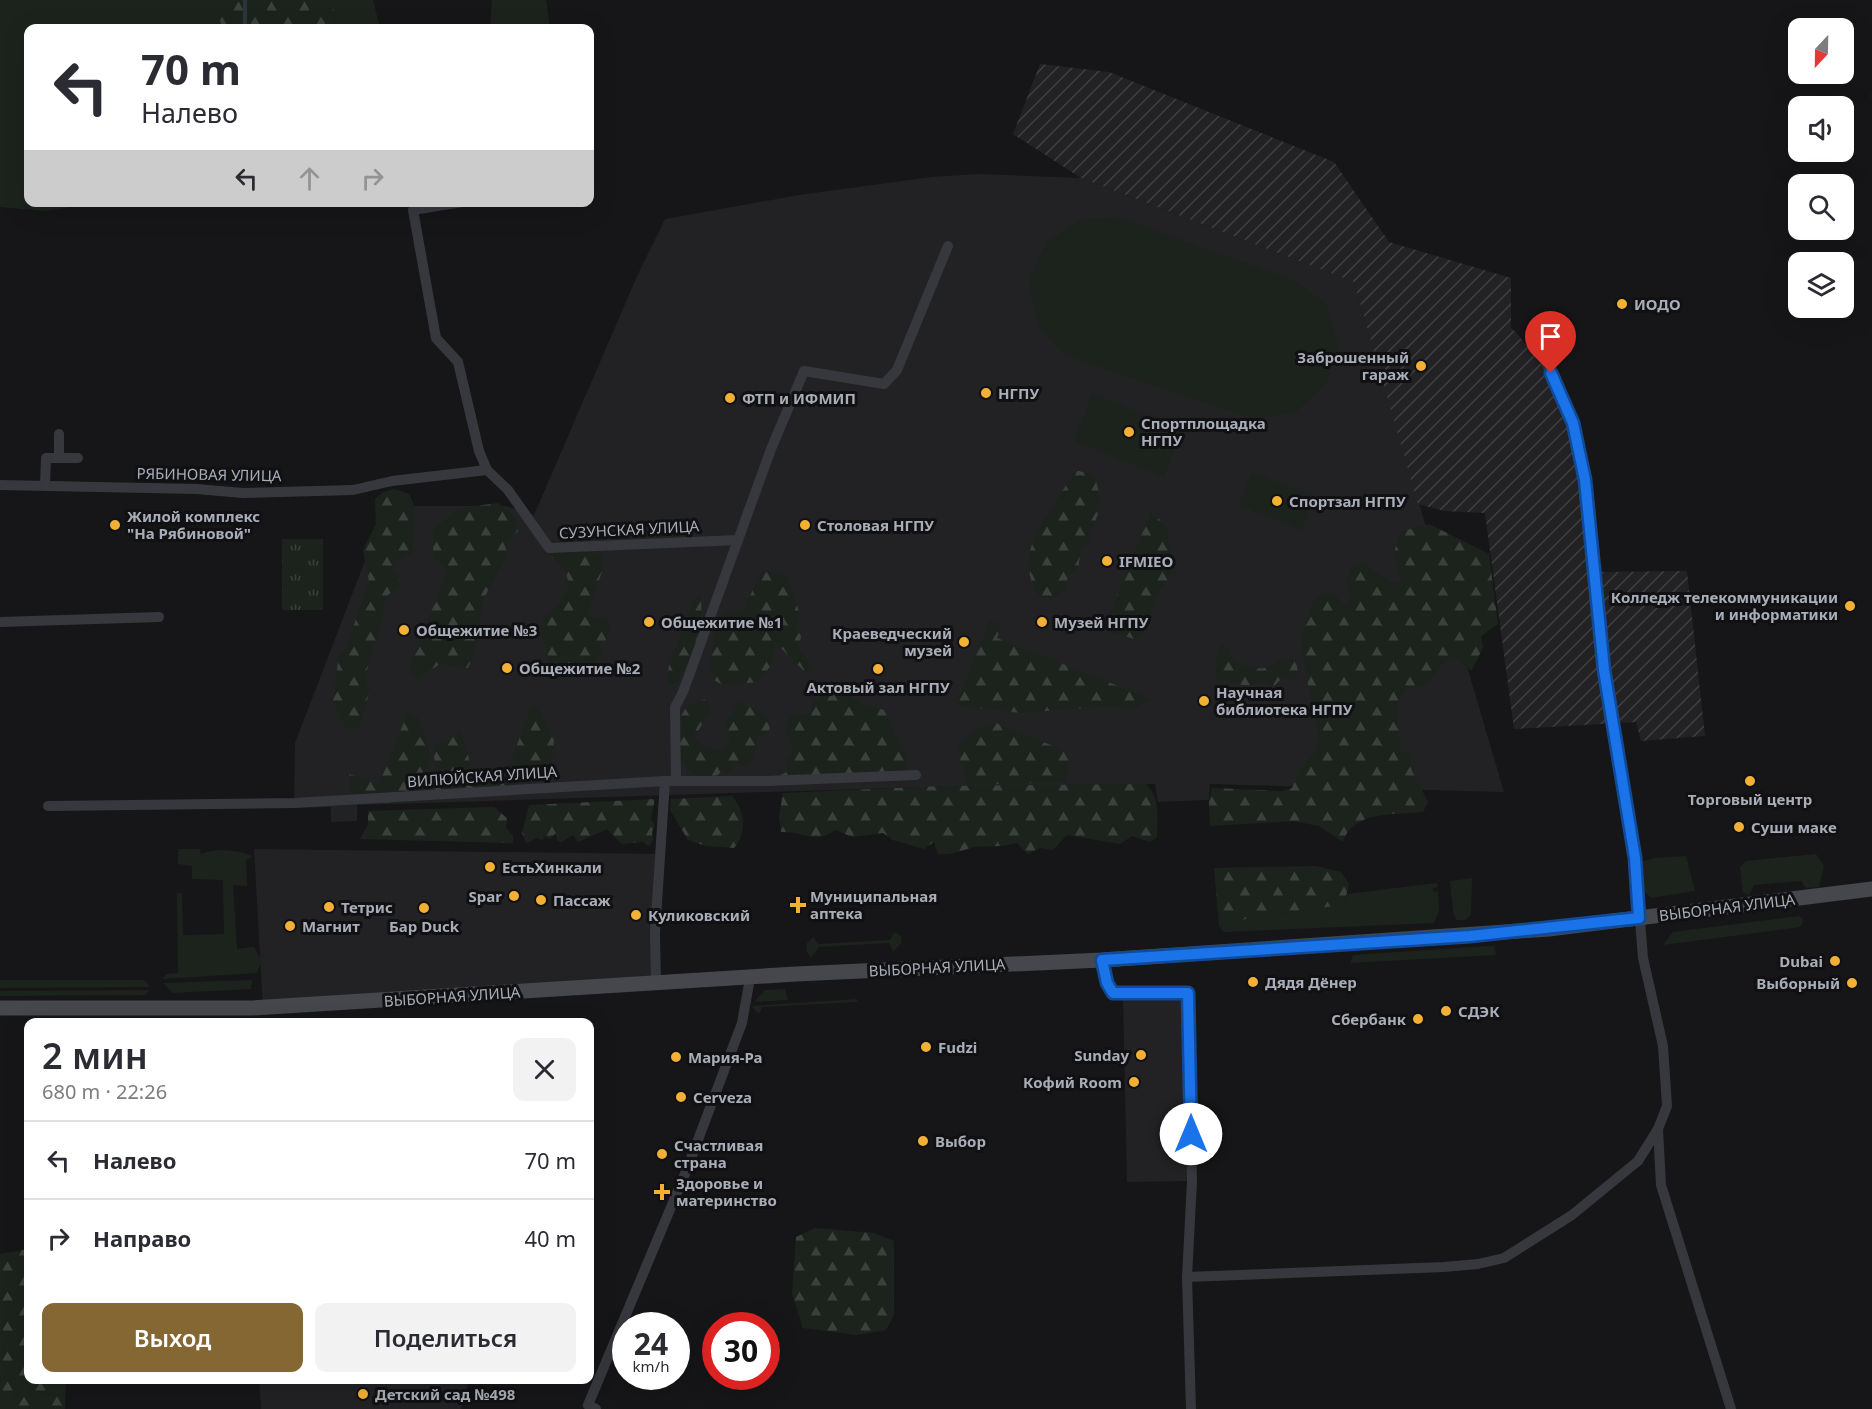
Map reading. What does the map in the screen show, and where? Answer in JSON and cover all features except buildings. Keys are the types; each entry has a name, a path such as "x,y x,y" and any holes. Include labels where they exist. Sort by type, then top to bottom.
{"main road":[{"name":"ВЫБОРНАЯ УЛИЦА","path":"0,1008 252,1008 750,978 1102,960 1470,936 1872,889"}],"street":[{"name":"СУЗУНСКАЯ УЛИЦА","path":"431,207 413,210 436,338 458,362 464,378 470,421 487,470 508,490 549,548 738,540"},
{"path":"656,985 655,933 675,707 683,692 771,449 804,371 884,384 897,370 948,246"},
{"path":"1187,1277 1444,1267 1479,1264 1504,1258 1572,1215 1638,1161 1658,1129 1667,1106 1668,1085 1663,1046 1643,958 1635,858 1604,670 1585,480 1573,423 1543,356"},
{"path":"59,434 59,458"},
{"path":"45,486 46,458 78,458"},
{"name":"РЯБИНОВАЯ УЛИЦА","path":"0,485 195,489 243,493 353,490 392,481 487,470"},
{"path":"0,622 159,617"},
{"name":"ВИЛЮЙСКАЯ УЛИЦА","path":"48,806 294,803 670,781 767,781 916,774"},
{"path":"1102,960 1107,983 1113,993 1188,993 1192,1180 1187,1277 1191,1409"},
{"path":"596,1409 588,1405 687,1169 742,1023 750,978"},
{"path":"1658,1129 1660,1185 1731,1409"}],"shaded area":[{"path":"1040,64 1109,72 1334,162 1389,242 1511,278 1511,327 1557,381 1573,423 1595,572 1687,571 1705,736 1641,741 1636,722 1514,729 1485,513 1444,511 1418,504 1354,282 1081,178 1013,134"},
{"name":"НГПУ","path":"979,174 1081,178 1354,282 1504,792 1210,784 1209,800 1158,802 1155,784 925,787 357,805 357,821 331,822 331,807 294,808 295,743 386,506 506,506 534,515 638,274 665,219 799,195 931,177"},
{"path":"254,849 661,854 656,985 263,1007"},
{"path":"1188,993 1192,1181 1127,1182 1123,994"},
{"name":"Детский сад №498","path":"259,1384 468,1384 461,1409 261,1409"}],"green space":[{"path":"0,0 214,0 221,24 24,24 24,207 72,207 44,211 0,207"},
{"path":"214,0 332,0 336,24 221,24"},
{"path":"332,0 373,0 379,24 336,24"},
{"path":"492,0 546,0 549,24 490,24"},
{"path":"1117,217 1293,280 1326,304 1338,345 1326,384 1295,412 1255,419 1065,355 1038,325 1029,281 1047,241 1081,220"},
{"name":"Спортплощадка НГПУ","path":"1092,394 1183,429 1164,477 1074,441"},
{"path":"1075,470 1094,475 1100,497 1098,513 1089,542 1081,549 1078,569 1068,577 1066,589 1055,598 1040,598 1031,580 1029,564 1031,547 1037,531"},
{"name":"Спортзал НГПУ","path":"1252,472 1314,497 1302,530 1239,505"},
{"path":"394,489 409,494 414,505 413,553 395,562 393,570 399,577 399,586 384,601 384,615 365,676 366,685 371,686 363,718 359,728 346,729 333,702 339,654 346,648 369,581 363,550 376,524 375,499 383,492"},
{"path":"498,503 513,514 518,531 504,544 508,554 484,598 476,649 468,668 440,664 417,679 408,671 447,571 433,557 433,529 459,508"},
{"path":"1151,511 1168,528 1171,573 1156,598 1151,613 1141,622 1144,633 1134,639 1103,630"},
{"path":"1429,524 1489,554 1498,624 1481,636 1483,648 1471,671 1453,657 1441,666 1425,687 1409,686 1400,701 1397,725 1401,751 1410,753 1412,771 1428,802 1423,812 1389,814 1365,819 1348,832 1343,842 1319,826 1293,821 1210,826 1209,801 1212,788 1282,791 1292,788 1301,768 1316,751 1318,739 1300,641 1312,602 1323,592 1333,593 1344,604 1351,599 1346,583 1350,567 1364,563 1392,583 1401,580 1394,554 1399,532"},
{"path":"282,539 323,539 323,610 282,610"},
{"path":"558,540 602,555 603,569 587,614 593,618 606,616 612,628 606,640 599,644 602,650 595,663 575,677 564,670 558,676 549,673 548,655 541,633 544,619 563,598 567,590 568,582 564,570 542,549 547,541"},
{"path":"763,570 788,577 799,612 796,628 801,636 799,647 813,669 806,673 776,643 772,664 758,682 723,685 714,680 710,666 717,617 727,611 741,612"},
{"path":"701,593 698,640 680,680 673,684 667,681 669,665 695,597"},
{"path":"990,620 1001,625 997,638 1151,699 1135,709 1109,706 1021,713 956,705"},
{"path":"1221,644 1229,648 1234,662 1252,668 1267,667 1277,660 1296,659 1298,674 1294,681 1282,678 1273,687 1267,681 1248,685 1235,684 1216,678 1216,660"},
{"path":"824,688 832,689 836,695 847,693 861,703 884,710 906,758 906,771 777,777 787,772 787,760 793,749 785,730 790,716 811,713 813,702 820,699"},
{"path":"707,699 711,708 695,737 704,747 719,750 727,744 730,737 725,722 741,701 767,716 770,726 768,734 758,736 753,759 748,767 736,765 728,774 721,772 713,779 696,775 687,769 678,746 678,727 684,711 689,706"},
{"path":"536,705 554,740 551,781 542,781 537,777 509,786 435,791 434,744 451,739 459,731 471,766 505,777 531,707"},
{"path":"408,712 418,717 429,748 428,768 421,773 420,789 410,803 361,802 349,791 349,774 379,784"},
{"path":"996,723 1063,750 1070,763 1065,782 966,785 958,749 974,731"},
{"path":"1145,784 1154,795 1157,808 1157,837 1150,842 1132,836 1120,844 1067,835 1053,850 1040,848 1028,854 1017,843 975,847 953,853 938,854 934,842 924,849 893,840 883,833 852,837 836,830 815,837 781,832 779,816 783,793 942,786"},
{"path":"732,796 740,808 743,822 741,836 734,848 706,846 688,840 670,810 671,799"},
{"path":"655,799 651,819 655,825 652,832 653,840 649,846 643,842 622,844 607,829 578,842 573,835 561,842 557,840 556,833 550,839 545,836 542,840 537,838 526,843 522,833 529,805"},
{"path":"494,807 507,818 506,827 513,836 513,843 360,839 368,825 368,811"},
{"path":"178,849 200,849 201,854 227,850 253,856 246,860 247,886 233,885 237,949 254,947 262,960 257,973 162,979 167,974 178,973 177,893 182,893 183,935 224,934 223,880 192,879 192,866 178,864"},
{"path":"1816,854 1824,866 1819,887 1806,888 1801,881 1754,885 1749,895 1743,892 1740,867 1746,861"},
{"path":"1686,856 1695,891 1651,898 1641,882 1640,862 1655,858"},
{"path":"1316,866 1341,872 1349,884 1344,905 1262,915 1219,926 1214,868"},
{"path":"1472,878 1471,915 1465,920 1456,920 1450,881"},
{"path":"1437,883 1438,887 1433,888 1434,892 1438,891 1439,910 1434,923 1224,932 1219,926 1262,915 1344,905 1347,894"},
{"path":"1799,916 1803,920 1801,927 1663,945 1673,932"},
{"path":"894,932 901,936 902,942 893,952 889,943 819,947 811,958 806,950 807,943 813,937 818,944 890,940"},
{"path":"1494,946 1496,955 1350,963 1353,955"},
{"path":"0,980 144,980 150,987 0,988"},
{"path":"252,980 251,989 172,993 163,983"},
{"path":"785,989 788,1000 754,1002 765,990"},
{"path":"150,990 144,995 0,996 0,991"},
{"path":"857,999 857,1002 762,1007 759,1014 751,1006"},
{"path":"815,1228 874,1233 894,1241 894,1315 886,1330 857,1335 803,1328 792,1294 796,1237"},
{"path":"24,1250 24,1384 66,1384 65,1409 0,1409 0,1254"}],"waterway":[{"path":"245,0 245,24"}],"place":[{"name":"ИОДО","path":"1622,304"},
{"name":"Заброшенный гараж","path":"1421,366"},
{"name":"НГПУ","path":"986,393"},
{"name":"ФТП и ИФМИП","path":"730,398"},
{"name":"Спортплощадка НГПУ","path":"1129,432"},
{"name":"Спортзал НГПУ","path":"1277,501"},
{"name":"Жилой комплекс \"На Рябиновой\"","path":"115,525"},
{"name":"Столовая НГПУ","path":"805,525"},
{"name":"IFMIEO","path":"1107,561"},
{"name":"Колледж телекоммуникации и информатики","path":"1850,606"},
{"name":"Общежитие №1","path":"649,622"},
{"name":"Музей НГПУ","path":"1042,622"},
{"name":"Общежитие №3","path":"404,630"},
{"name":"Краеведческий музей","path":"964,642"},
{"name":"Общежитие №2","path":"507,668"},
{"name":"Актовый зал НГПУ","path":"878,669"},
{"name":"Научная библиотека НГПУ","path":"1204,701"},
{"name":"Торговый центр","path":"1750,781"},
{"name":"Суши маке","path":"1739,827"},
{"name":"ЕстьХинкали","path":"490,867"},
{"name":"Spar","path":"514,896"},
{"name":"Пассаж","path":"541,900"},
{"name":"Муниципальная аптека","path":"798,905"},
{"name":"Тетрис","path":"329,907"},
{"name":"Бар Duck","path":"424,908"},
{"name":"Куликовский","path":"636,915"},
{"name":"Магнит","path":"290,926"},
{"name":"Dubai","path":"1835,961"},
{"name":"Дядя Дёнер","path":"1253,982"},
{"name":"Выборный","path":"1852,983"},
{"name":"СДЭК","path":"1446,1011"},
{"name":"Сбербанк","path":"1418,1019"},
{"name":"Fudzi","path":"926,1047"},
{"name":"Sunday","path":"1141,1055"},
{"name":"Мария-Ра","path":"676,1057"},
{"name":"Кофий Room","path":"1134,1082"},
{"name":"Cerveza","path":"681,1097"},
{"name":"Выбор","path":"923,1141"},
{"name":"Счастливая страна","path":"662,1154"},
{"name":"Здоровье и материнство","path":"662,1192"},
{"name":"Детский сад №498","path":"363,1394"}],"route":[{"path":"1191,1134 1192,1070 1188,993 1113,993 1107,983 1102,960 1440,936 1470,936 1639,918 1635,858 1604,670 1585,480 1573,423 1551,373"}]}
